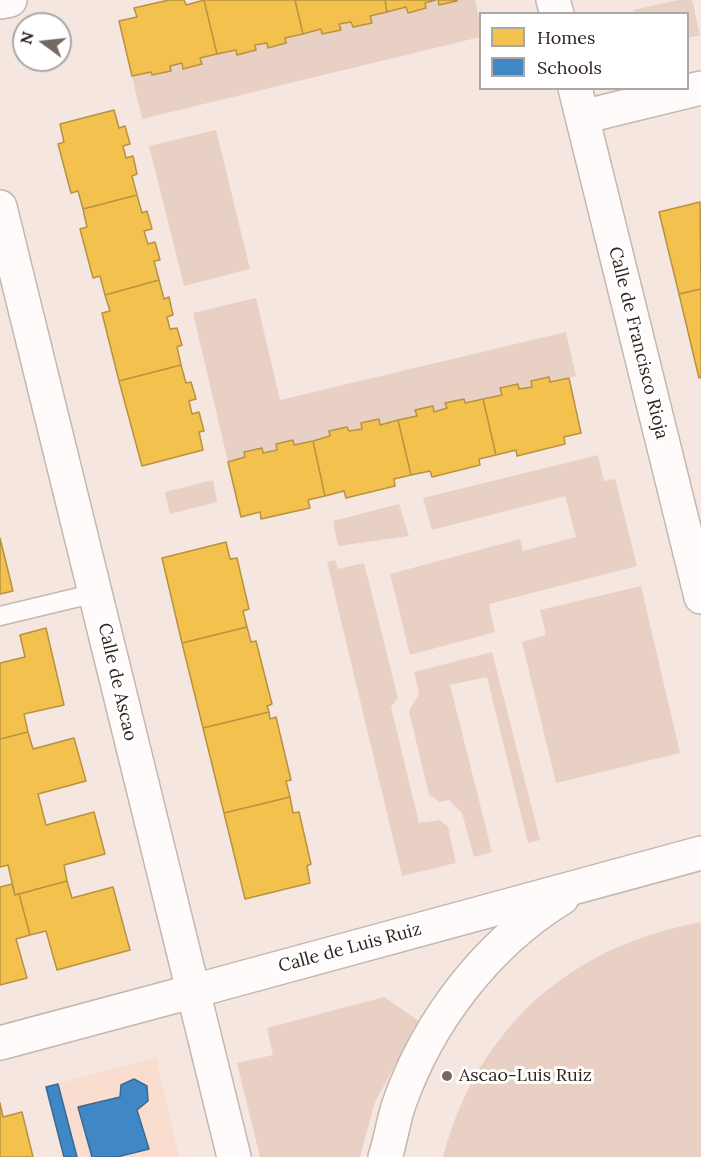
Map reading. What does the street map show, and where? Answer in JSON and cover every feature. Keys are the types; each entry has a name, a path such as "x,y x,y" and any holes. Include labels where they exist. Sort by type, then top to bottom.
{"street":[{"path":"0,2 10,0"},
{"path":"579,103 685,90"},
{"name":"Calle de Francisco Rioja","path":"579,103 701,597"},
{"name":"Calle de Ascao","path":"0,207 234,1157"},
{"name":"Calle de Luis Ruiz","path":"0,1043 591,881 701,854"},
{"path":"385,1157 399,1104 419,1059 443,1016 502,944 537,914 591,881"}],"lane":[{"path":"0,616 96,593"}],"shaded area":[{"path":"436,0 439,5 457,0 475,0 479,18 479,37 142,119 132,76 170,71 170,66 182,63 183,68 201,64 200,58 236,50 237,54 256,50 255,45 267,43 268,47 285,43 285,38 321,29 322,34 340,30 339,24 351,22 353,27 371,23 370,16 406,7 408,13 426,8 425,3"},
{"path":"679,0 692,0 700,35 689,38 689,12 634,12 633,10"},
{"path":"216,130 250,269 184,286 149,146"},
{"path":"256,298 280,400 566,332 576,376 550,382 548,377 531,381 532,387 500,388 502,395 465,403 463,399 445,403 447,408 434,412 433,407 415,410 417,416 380,425 379,419 362,429 349,431 347,427 329,431 330,436 294,445 293,440 276,444 277,450 263,453 262,448 245,452 245,457 228,462 193,313"},
{"path":"598,455 604,481 615,479 637,566 489,604 495,632 410,655 390,574 520,539 523,551 576,537 565,496 432,530 423,498"},
{"path":"213,480 217,502 170,514 165,492"},
{"path":"399,504 409,536 338,546 333,521"},
{"path":"335,560 338,569 364,563 398,698 391,707 419,823 440,820 448,827 456,863 402,876 327,562"},
{"path":"641,586 680,753 556,783 522,642 546,635 540,610"},
{"path":"492,652 540,840 528,843 487,677 450,685 492,852 474,857 462,813 449,800 440,802 429,795 409,711 419,694 414,672"},
{"path":"701,922 701,1157 443,1157 459,1111 480,1069 505,1032 536,1000 571,973 610,951 654,934"},
{"path":"384,997 419,1021 375,1102 360,1157 260,1157 237,1063 273,1055 267,1028"},
{"path":"156,1057 179,1157 64,1157 46,1087"}],"building: Homes":[{"path":"169,0 184,0 186,5 204,0 217,54 200,58 202,64 183,69 182,63 170,66 171,71 132,76 119,21 137,17 134,8"},
{"path":"204,0 295,0 303,34 285,38 286,43 268,48 267,43 255,45 256,50 237,55 236,50 217,54"},
{"path":"295,0 385,0 387,12 370,16 372,23 353,27 351,22 339,24 341,30 322,34 321,29 303,34"},
{"path":"385,0 436,0 425,3 426,8 408,13 406,7 387,12"},
{"path":"438,0 457,0 457,1 439,5"},
{"path":"114,110 119,128 125,126 130,144 123,146 126,158 133,156 137,174 132,176 137,195 83,209 78,191 71,193 58,144 64,142 60,124"},
{"path":"137,195 142,213 147,211 152,229 144,231 148,244 155,242 160,260 154,261 159,280 105,295 100,276 93,278 80,229 87,227 83,209"},
{"path":"700,202 701,289 679,294 659,212"},
{"path":"159,280 164,299 169,297 173,315 167,317 170,329 177,328 182,345 177,347 181,365 119,381 102,313 110,311 105,295"},
{"path":"701,289 701,377 699,378 679,294"},
{"path":"181,365 186,383 191,382 196,399 189,401 192,414 199,412 204,431 199,432 203,450 142,466 119,381"},
{"path":"549,377 550,382 569,378 581,433 564,437 565,444 517,456 516,450 496,455 483,399 502,395 500,388 518,384 519,389 532,387 531,381"},
{"path":"464,399 465,403 483,399 496,455 479,459 480,465 432,477 430,471 411,475 398,420 417,416 415,410 433,406 434,412 447,408 445,403"},
{"path":"379,419 380,425 398,420 411,475 394,479 395,486 346,498 344,491 325,496 313,441 330,436 329,431 347,427 349,431 362,429 361,423"},
{"path":"293,440 294,445 313,441 325,496 308,500 310,508 261,519 260,512 241,517 228,462 245,457 244,452 262,448 263,453 277,450 276,444"},
{"path":"0,538 13,591 0,594"},
{"path":"226,542 230,559 237,558 249,609 243,611 247,627 182,643 162,558"},
{"path":"247,627 251,642 256,641 272,704 267,706 269,712 203,728 182,643"},
{"path":"46,628 64,705 24,714 28,732 0,739 0,663 25,657 20,635"},
{"path":"269,712 270,719 276,717 291,780 286,781 290,797 224,813 203,728"},
{"path":"28,732 33,749 74,738 86,781 38,794 46,825 94,812 105,854 64,865 67,881 15,895 8,865 0,867 0,739"},
{"path":"290,797 293,813 299,812 311,864 307,866 310,883 245,899 224,813"},
{"path":"67,881 72,898 113,887 130,950 57,970 46,931 30,935 19,894"},
{"path":"12,884 15,895 19,894 30,935 16,939 27,978 0,985 0,887"},
{"path":"0,1103 3,1117 22,1112 33,1157 0,1157"}],"building: Schools":[{"path":"134,1079 147,1086 148,1101 137,1110 149,1149 117,1157 92,1157 78,1107 120,1097 121,1085"},
{"path":"58,1084 77,1157 64,1157 46,1087"}],"place":[{"name":"Ascao-Luis Ruiz","path":"447,1076"}]}
